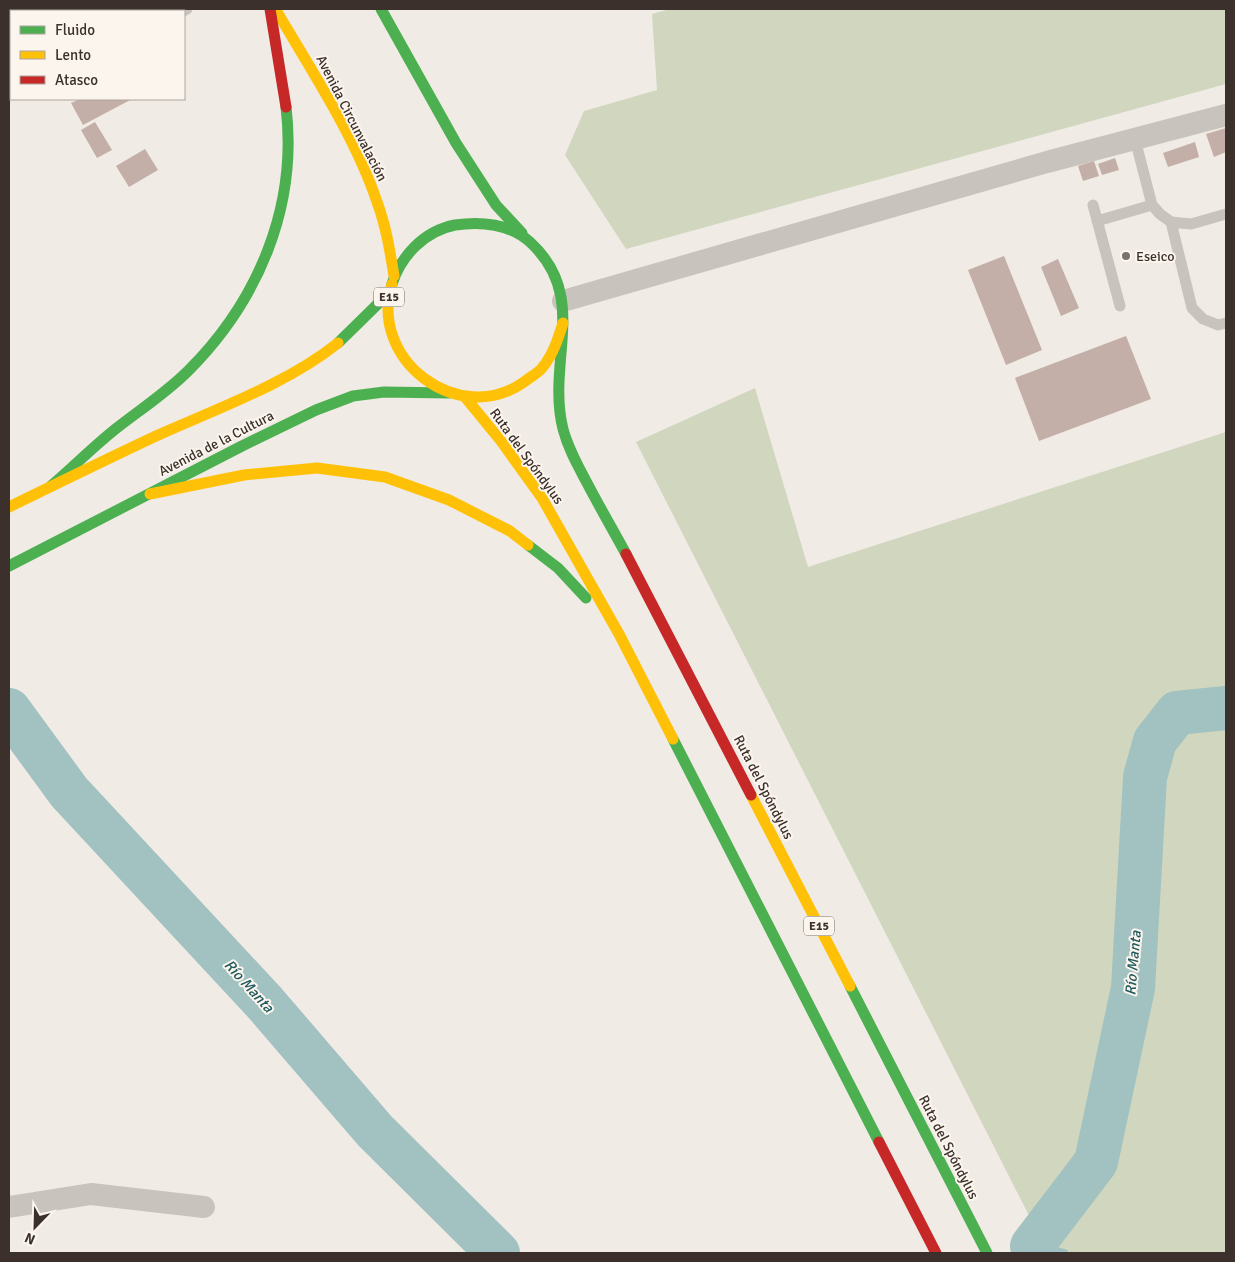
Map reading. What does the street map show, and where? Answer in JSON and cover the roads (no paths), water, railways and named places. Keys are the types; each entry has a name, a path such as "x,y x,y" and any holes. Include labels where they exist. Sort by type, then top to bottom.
{"main road":[{"path":"51,486 112,432 187,372 229,322 248,292 264,259 277,226 287,189 289,152 288,114 270,9"},
{"name":"Avenida Circunvalación","path":"275,9 335,112 362,165 380,210 388,238 394,276"},
{"name":"E15","path":"381,9 456,143 496,205 526,238 540,250 552,266 560,283 563,312 555,348 540,371 518,387 492,396 465,397 449,394 426,382 407,365 394,343 388,318 389,293 394,276 407,254 426,236 450,226 476,222 503,226 526,238"},
{"name":"Avenida de la Cultura","path":"9,507 225,407 306,366 337,344 366,318 389,293"},
{"name":"Ruta del Spóndylus","path":"563,312 558,372 559,404 567,441 586,481 651,598 987,1253"},
{"name":"Avenida de la Cultura","path":"9,566 300,418 353,396 384,392 449,394"},
{"name":"Ruta del Spóndylus","path":"465,397 501,441 542,498 619,634 936,1253"},
{"path":"150,494 244,475 317,468 385,477 449,500 510,531 558,568 619,634"}],"street":[{"path":"563,312 1047,162 1226,115"},
{"path":"9,1207 91,1194 204,1207"}],"lane":[{"path":"1135,139 1152,205 1160,214 1171,222 1191,224 1226,214"},
{"path":"1093,205 1120,306"},
{"path":"1097,221 1152,205"},
{"path":"1171,222 1192,308 1203,318 1218,324 1226,323"}],"waterway":[{"name":"Río Manta","path":"1032,1246 1096,1162 1133,988 1145,777 1155,741 1177,713 1226,708"},
{"name":"Río Manta","path":"9,710 69,792 265,1003 375,1131 498,1253"},
{"path":"1032,1246 1064,1253"}],"place":[{"name":"Eseico","path":"1126,256"}]}
